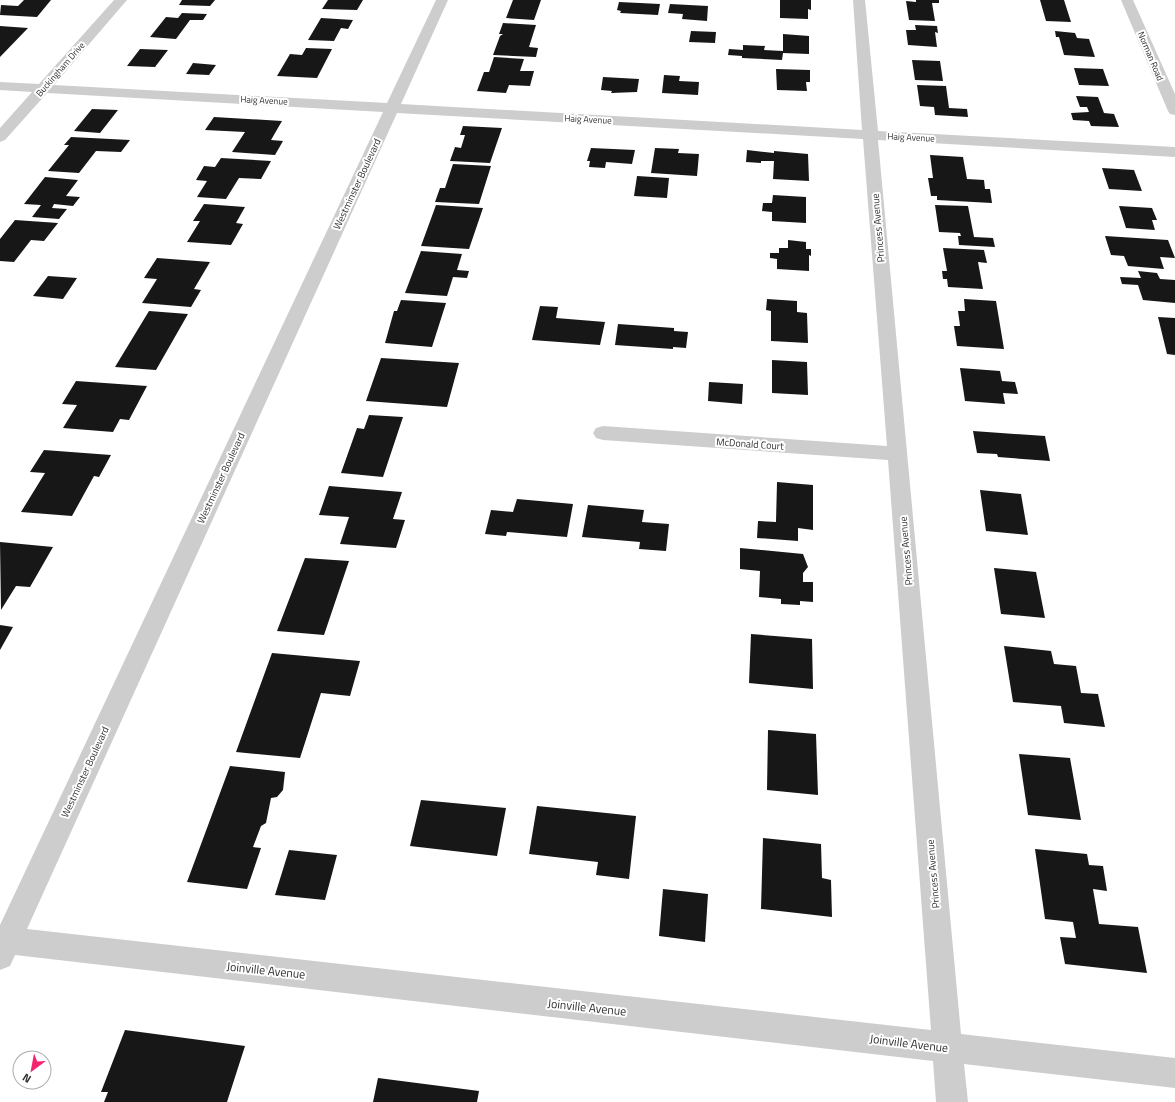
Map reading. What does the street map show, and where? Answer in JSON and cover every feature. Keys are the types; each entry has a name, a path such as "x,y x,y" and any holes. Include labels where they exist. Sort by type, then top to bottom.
{"street":[{"name":"Buckingham Drive","path":"0,137 120,0"},
{"name":"Westminster Boulevard","path":"2,945 442,0"},
{"name":"Princess Avenue","path":"859,0 952,1102"},
{"name":"Norman Road","path":"1127,0 1175,111"},
{"name":"Haig Avenue","path":"0,86 1175,152"},
{"name":"McDonald Court","path":"603,433 897,454"},
{"name":"Joinville Avenue","path":"2,945 1175,1073"}],"building":[{"path":"24,0 51,0 37,17 0,15 1,5 18,6"},
{"path":"182,0 215,0 210,6 179,5"},
{"path":"328,0 363,0 357,10 322,9"},
{"path":"513,0 541,0 534,20 506,18"},
{"path":"780,0 811,0 811,10 808,9 808,19 780,18"},
{"path":"916,0 939,0 939,3 932,3 935,21 909,20 906,1 916,2"},
{"path":"1040,0 1064,0 1071,22 1046,21"},
{"path":"619,2 660,4 658,15 620,13 621,11 617,10"},
{"path":"670,4 708,6 707,21 682,19 683,14 668,13"},
{"path":"182,13 207,14 203,20 190,20 176,39 150,37 166,17 178,18"},
{"path":"321,18 353,20 348,29 341,28 334,41 308,40"},
{"path":"503,23 536,25 529,47 538,48 536,57 493,55 500,36 503,34 499,34"},
{"path":"915,25 937,26 938,33 935,32 937,47 908,45 906,30 916,30"},
{"path":"0,26 28,28 0,57"},
{"path":"691,31 716,32 715,43 689,42"},
{"path":"1055,31 1075,33 1077,38 1089,39 1095,57 1064,55 1059,37 1056,37"},
{"path":"783,34 809,36 809,54 783,53 782,60 742,58 742,56 728,55 729,49 743,50 743,45 765,46 764,50 783,51"},
{"path":"306,48 332,49 317,78 277,76 290,54 302,55"},
{"path":"140,49 168,50 155,67 127,66"},
{"path":"494,57 524,59 520,71 534,71 530,86 509,85 506,93 477,91 484,72 489,72"},
{"path":"912,60 940,61 943,81 915,80"},
{"path":"193,63 216,65 209,75 186,74"},
{"path":"1074,68 1103,69 1109,86 1079,85"},
{"path":"776,69 810,70 810,82 806,82 807,91 777,90"},
{"path":"664,75 680,76 679,81 699,82 698,95 662,93"},
{"path":"603,77 639,79 637,92 611,93 612,91 601,90"},
{"path":"917,85 946,86 949,108 967,109 968,117 935,115 934,107 920,106"},
{"path":"1076,96 1098,97 1104,113 1114,114 1119,127 1091,126 1089,121 1073,120 1071,113 1089,112 1087,107 1080,107"},
{"path":"92,109 118,110 100,133 74,131"},
{"path":"214,117 282,121 271,140 283,141 275,155 232,152 245,132 205,130"},
{"path":"463,126 502,128 490,163 450,161 455,147 461,148 465,135 460,135"},
{"path":"71,137 130,140 121,152 96,151 79,173 48,171 69,145 64,145"},
{"path":"591,148 635,150 632,164 606,162 605,168 589,167 590,161 587,161"},
{"path":"655,148 679,149 678,153 699,154 697,176 651,173"},
{"path":"747,150 774,153 774,151 808,154 809,181 773,179 774,161 761,161 761,163 746,162"},
{"path":"930,155 963,157 967,179 984,180 985,189 990,189 992,203 937,200 937,196 931,196 928,178 933,178"},
{"path":"221,158 271,161 261,179 239,178 226,199 197,197 207,181 196,180 204,166 215,167"},
{"path":"453,164 491,166 479,204 435,202 440,188 445,188"},
{"path":"1102,168 1134,170 1142,191 1109,189"},
{"path":"637,176 669,178 667,198 634,196"},
{"path":"45,177 78,180 66,196 80,197 73,206 54,204 52,208 67,209 59,219 32,217 41,205 24,204"},
{"path":"773,195 806,197 806,223 772,221 772,212 762,211 763,203 772,203"},
{"path":"204,204 245,207 236,223 243,224 231,245 187,242 200,221 193,221"},
{"path":"436,205 483,208 469,249 421,246"},
{"path":"935,205 968,206 974,237 993,238 995,247 959,245 958,236 961,236 960,233 939,232"},
{"path":"1119,206 1152,208 1157,220 1152,220 1155,230 1126,228"},
{"path":"15,220 58,223 44,241 31,240 14,262 0,261 0,239"},
{"path":"1105,236 1168,240 1175,258 1160,257 1164,269 1128,266 1124,256 1111,255"},
{"path":"788,240 806,242 806,249 811,249 811,256 809,255 809,271 777,269 777,259 770,258 770,253 779,253 779,248 788,248"},
{"path":"943,248 984,250 987,263 978,262 983,289 948,287 947,279 943,279 942,271 947,271"},
{"path":"421,251 462,254 457,270 469,271 467,278 453,277 447,296 405,293"},
{"path":"157,258 210,262 194,289 201,290 191,307 142,303 157,279 144,278"},
{"path":"1138,271 1157,273 1160,279 1175,280 1175,303 1143,300 1138,285 1122,284 1120,277 1141,278"},
{"path":"48,276 77,278 63,299 33,296"},
{"path":"767,299 797,301 797,312 807,313 808,343 771,341 771,311 766,310"},
{"path":"964,299 996,301 1004,349 957,346 954,326 960,326 958,311 965,311"},
{"path":"401,300 446,303 432,347 385,343 394,311 397,311"},
{"path":"540,306 558,307 556,318 605,322 600,345 532,340"},
{"path":"149,311 188,314 156,370 115,367"},
{"path":"1158,317 1175,318 1175,355 1167,354"},
{"path":"618,324 674,328 674,331 688,332 686,348 673,347 673,349 615,345"},
{"path":"381,358 459,363 447,407 366,401"},
{"path":"772,360 807,362 808,395 772,393"},
{"path":"960,368 1000,371 1002,381 1015,382 1018,394 1003,393 1005,404 965,401"},
{"path":"76,381 147,386 129,420 120,419 113,432 63,428 77,405 62,404"},
{"path":"709,382 743,384 742,404 708,401"},
{"path":"369,415 403,417 383,477 341,473 357,428 364,429"},
{"path":"973,431 1045,436 1050,461 998,457 997,454 977,453"},
{"path":"44,450 111,455 99,477 94,476 72,516 21,512 45,473 30,472"},
{"path":"777,482 813,485 813,530 798,528 798,541 757,538 758,521 776,522"},
{"path":"329,486 402,492 393,519 405,520 396,548 340,544 349,517 319,515"},
{"path":"980,490 1021,494 1028,535 986,531"},
{"path":"517,499 573,504 567,537 507,532 506,536 485,534 491,510 513,512"},
{"path":"588,505 644,510 642,522 669,524 666,551 639,549 640,542 582,537"},
{"path":"0,542 53,547 30,587 16,586 1,610"},
{"path":"740,548 803,554 808,567 803,573 803,582 813,582 813,602 800,601 800,605 781,604 781,599 759,597 760,571 740,569"},
{"path":"305,558 349,561 324,635 277,631"},
{"path":"994,568 1036,572 1045,618 1001,614"},
{"path":"0,625 13,627 0,650"},
{"path":"751,634 812,639 813,689 749,683"},
{"path":"1004,646 1051,651 1054,664 1076,666 1081,693 1098,694 1105,727 1064,723 1061,706 1013,702"},
{"path":"272,653 360,661 350,696 321,693 300,758 236,752"},
{"path":"768,730 816,734 818,795 767,790"},
{"path":"1019,754 1070,758 1081,820 1028,815"},
{"path":"230,766 285,772 283,790 277,797 271,798 266,823 261,826 253,847 261,848 247,889 187,882"},
{"path":"421,800 506,808 497,856 410,846"},
{"path":"537,806 636,816 629,879 596,875 598,862 529,854"},
{"path":"763,838 821,844 822,878 831,880 832,917 761,909"},
{"path":"1035,849 1087,854 1089,865 1103,866 1107,891 1093,889 1099,924 1138,927 1147,973 1065,964 1060,937 1076,938 1073,922 1045,919"},
{"path":"289,850 337,855 325,900 275,895"},
{"path":"663,889 708,894 705,942 659,936"},
{"path":"125,1030 245,1046 227,1102 104,1102 108,1092 101,1092"},
{"path":"378,1078 479,1091 477,1102 373,1102"}]}
